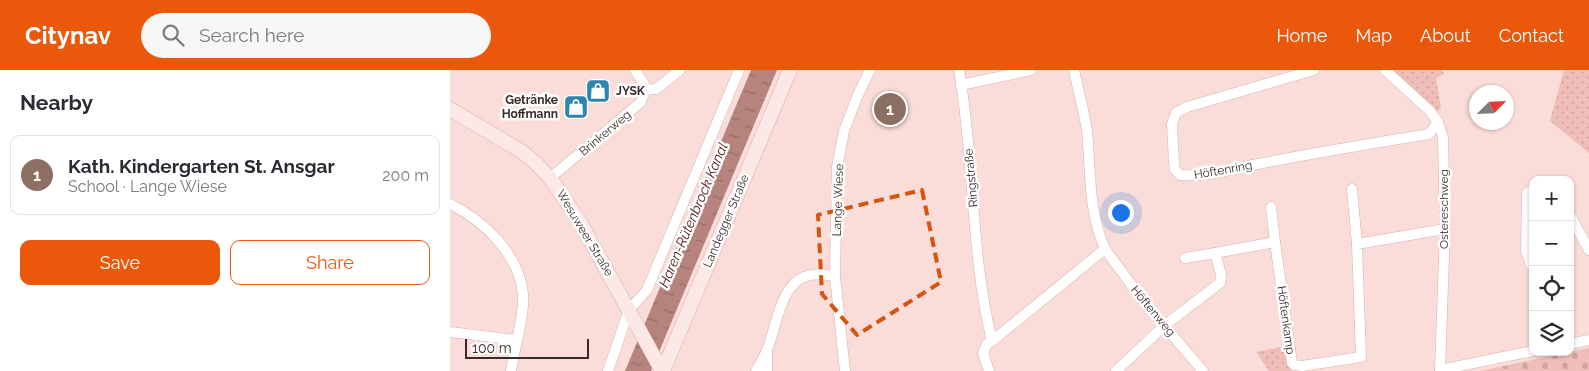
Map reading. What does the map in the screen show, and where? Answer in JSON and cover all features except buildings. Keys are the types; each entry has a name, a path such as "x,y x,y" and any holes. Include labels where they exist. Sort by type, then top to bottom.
{"main road":[{"name":"Landegger Straße","path":"661,369 790,70"},
{"name":"Wesuweer Straße","path":"450,108 522,152 535,162 550,178 580,220 661,369"}],"street":[{"path":"635,70 644,84 645,90 656,89 680,70"},
{"path":"608,371 629,310 647,290 739,70"},
{"name":"Lange Wiese","path":"845,371 835,276 837,168 844,131 857,96 870,70"},
{"name":"Ringstraße","path":"959,70 966,113 979,269 992,341 987,344 983,353 989,371"},
{"path":"962,85 1031,70"},
{"path":"992,341 1105,249 1098,233 1093,212 1086,129 1074,70"},
{"name":"Höftenring","path":"1314,70 1187,106 1176,113 1172,124 1175,170 1180,176 1193,176 1430,134 1438,122"},
{"name":"Ostereschweg","path":"1384,70 1429,110 1438,122 1444,137 1445,229 1440,371"},
{"name":"Brinkerweg","path":"550,178 636,107 641,102 645,90"},
{"name":"Höftenkamp","path":"1271,208 1292,363 1297,366 1361,357 1357,244 1352,189"},
{"path":"1529,192 1527,193 1526,251 1529,262"},
{"path":"450,204 488,230 508,254 520,280 523,295 522,310 511,371"},
{"path":"1573,221 1589,250"},
{"path":"1357,244 1445,229"},
{"path":"1185,258 1276,242"},
{"name":"Höftenweg","path":"1105,249 1144,302 1203,371"},
{"path":"1116,371 1165,326 1220,282 1221,274 1215,253"},
{"path":"756,371 767,351 787,293 795,282 806,276 817,274 835,276"},
{"path":"450,332 516,340"},
{"path":"1574,343 1589,340"},
{"path":"767,351 767,371"},
{"path":"1440,371 1529,352"}],"highlighted area":[{"path":"922,190 941,282 857,335 822,294 818,215"}],"green space":[{"path":"1390,70 1442,70 1444,74 1436,78 1441,108 1438,111"},
{"path":"1564,70 1589,70 1589,153 1550,121"},
{"path":"1286,346 1292,371 1269,371 1256,352"},
{"path":"1589,348 1589,371 1480,371 1551,356 1574,356 1574,351"}],"water":[{"name":"Haren-Rütenbrock Kanal","path":"751,70 777,70 651,371 625,371"}],"place":[{"name":"JYSK","path":"598,91"},
{"name":"Getränke Hoffmann","path":"576,107"},
{"name":"Kath. Kindergarten St. Ansgar","path":"890,109"}]}
